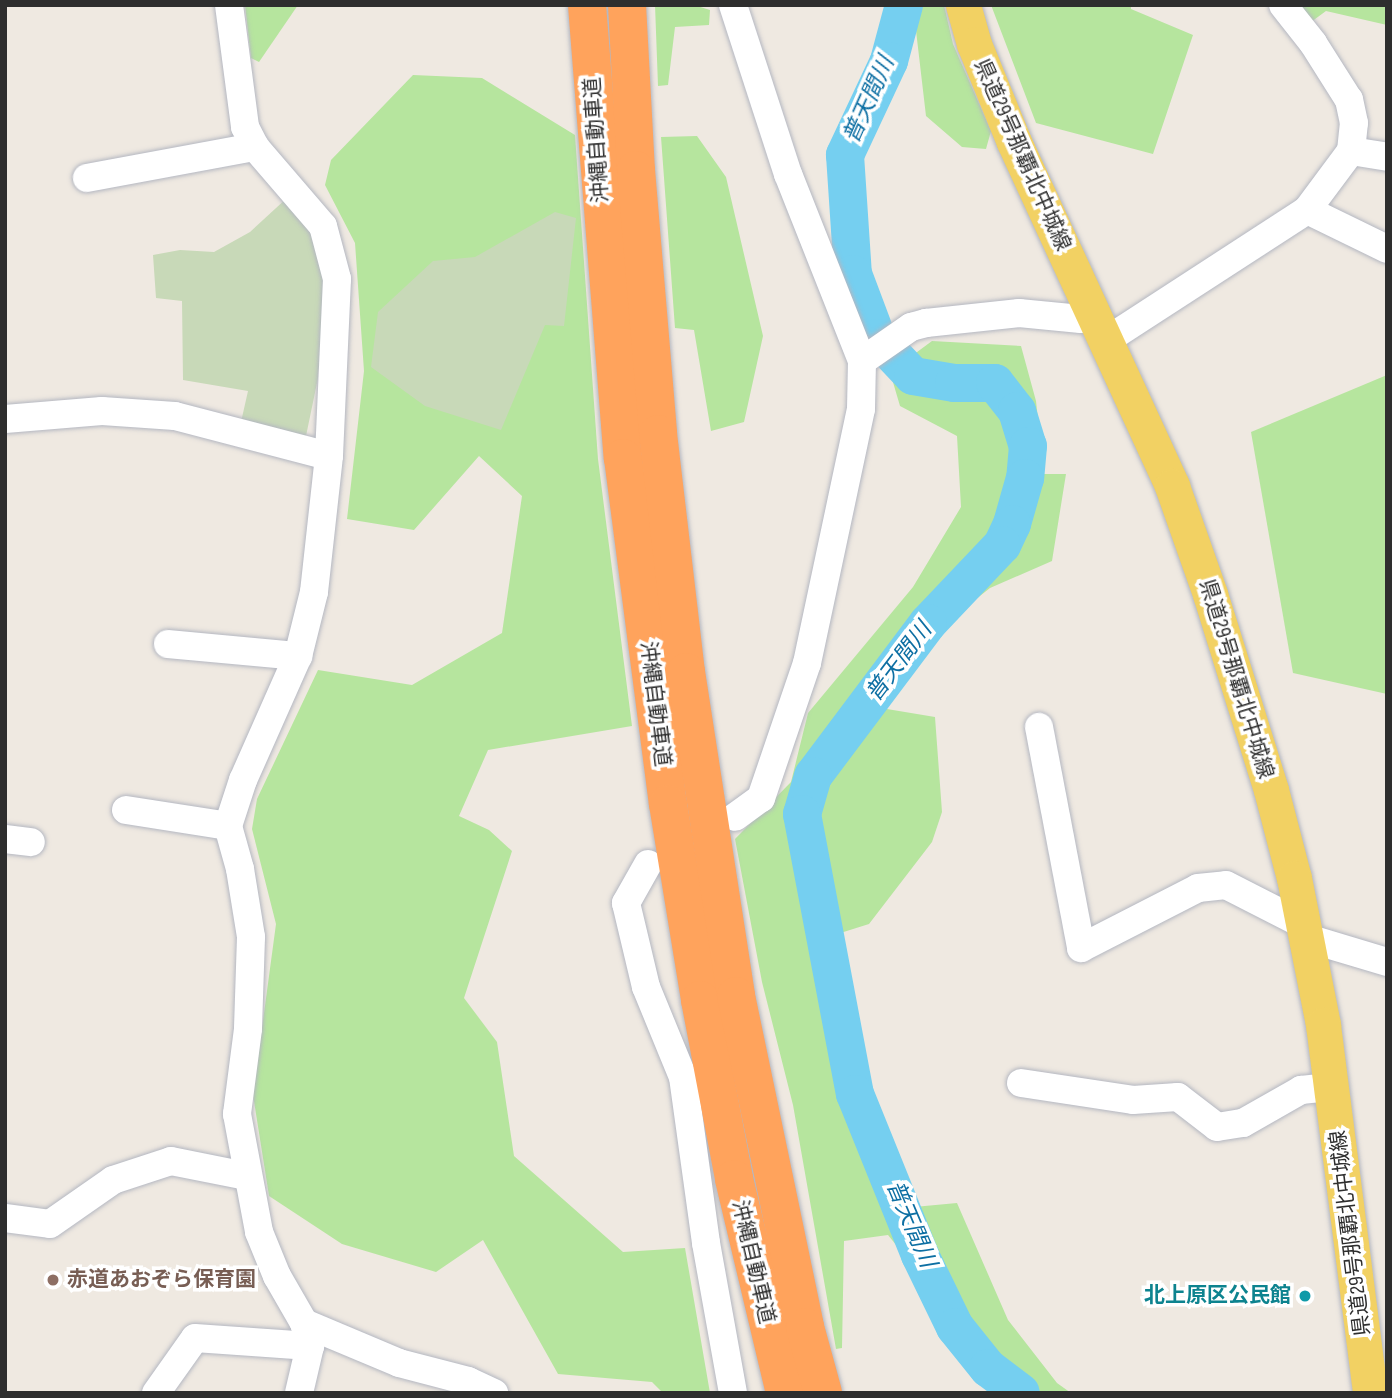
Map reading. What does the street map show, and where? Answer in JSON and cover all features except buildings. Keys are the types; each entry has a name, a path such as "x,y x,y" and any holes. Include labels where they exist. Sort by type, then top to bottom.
{"highway":[{"name":"沖縄自動車道","path":"587,5 623,458 668,804 700,1000 734,1179 785,1393"},
{"name":"沖縄自動車道","path":"627,5 636,170 658,433 686,672 736,996 802,1314 822,1393"}],"main road":[{"name":"県道29号那覇北中城線","path":"963,5 974,44 999,108 1172,486 1199,562 1271,790 1306,932 1332,1087 1370,1393"}],"street":[{"path":"229,5 245,127 255,147 323,226 337,279 329,456 314,592 298,656 243,780 228,826 240,869 251,937 248,1029 237,1114 246,1176 259,1232 277,1276 307,1334 299,1393"},
{"path":"733,5 788,174 863,361 860,408 807,663 761,798 734,817"},
{"path":"863,361 911,327 1018,313 1081,319 1101,329 1307,210 1351,151 1354,123 1349,100 1313,43 1283,5"},
{"path":"87,178 255,147"},
{"path":"1351,151 1387,157"},
{"path":"1307,210 1387,249"},
{"path":"5,419 102,411 175,416 329,456"},
{"path":"168,644 298,656"},
{"path":"1039,727 1081,948 1198,888 1226,885 1306,932 1387,962"},
{"path":"126,810 228,826"},
{"path":"648,864 626,903 646,987 683,1077 706,1243 733,1393"},
{"path":"1021,1083 1133,1100 1178,1097 1217,1127 1243,1122 1301,1090 1332,1087"},
{"path":"5,1218 50,1224 113,1180 171,1161 246,1176"},
{"path":"156,1393 195,1338 307,1334 468,1381 494,1393"}],"green space":[{"path":"245,5 298,5 259,62 251,58"},
{"path":"655,5 694,5 710,10 709,25 675,27 668,85 658,86"},
{"path":"913,5 944,5 953,44 991,131 986,149 962,147 926,116"},
{"path":"991,5 1131,5 1131,9 1193,35 1153,154 1036,123"},
{"path":"1298,5 1387,5 1387,25 1326,11 1311,22"},
{"path":"413,75 482,78 575,135 598,459 632,726 488,750 459,816 489,830 512,851 464,998 497,1042 514,1156 623,1252 685,1248 710,1393 663,1393 652,1382 558,1374 483,1240 436,1272 342,1244 269,1196 253,1095 276,924 252,829 257,799 318,670 412,685 502,633 522,496 479,456 414,530 347,519 364,371 355,243 325,185 331,160"},
{"path":"697,136 726,177 763,336 744,422 711,431 694,330 675,328 661,137"},
{"path":"288,197 316,237 326,283 318,378 306,436 241,422 248,391 183,380 182,301 156,298 153,255 180,250 214,252 250,232"},
{"path":"555,212 576,218 564,326 545,325 501,430 425,406 371,367 378,312 433,261 475,257"},
{"path":"932,341 1021,346 1036,401 1044,474 1066,474 1052,561 990,588 874,680 881,708 935,717 942,812 932,842 869,924 834,935 857,1070 876,1107 914,1207 957,1203 1008,1320 1057,1383 1071,1393 1019,1393 945,1329 914,1267 888,1235 844,1241 842,1348 836,1349 793,1105 762,982 735,839 791,782 808,713 913,587 961,507 957,436 900,406 890,372"},
{"path":"1387,375 1387,694 1293,673 1251,432"}],"waterway":[{"name":"普天間川","path":"904,5 889,61 845,155 853,274 877,338 913,376 954,383 995,383 1017,411 1028,446 1025,478 1012,524 1002,545 928,623 813,776 802,814 855,1094 920,1255 955,1327 988,1368 1021,1393"}],"place":[{"name":"赤道あおぞら保育園","path":"53,1280"},
{"name":"北上原区公民館","path":"1305,1296"}]}
